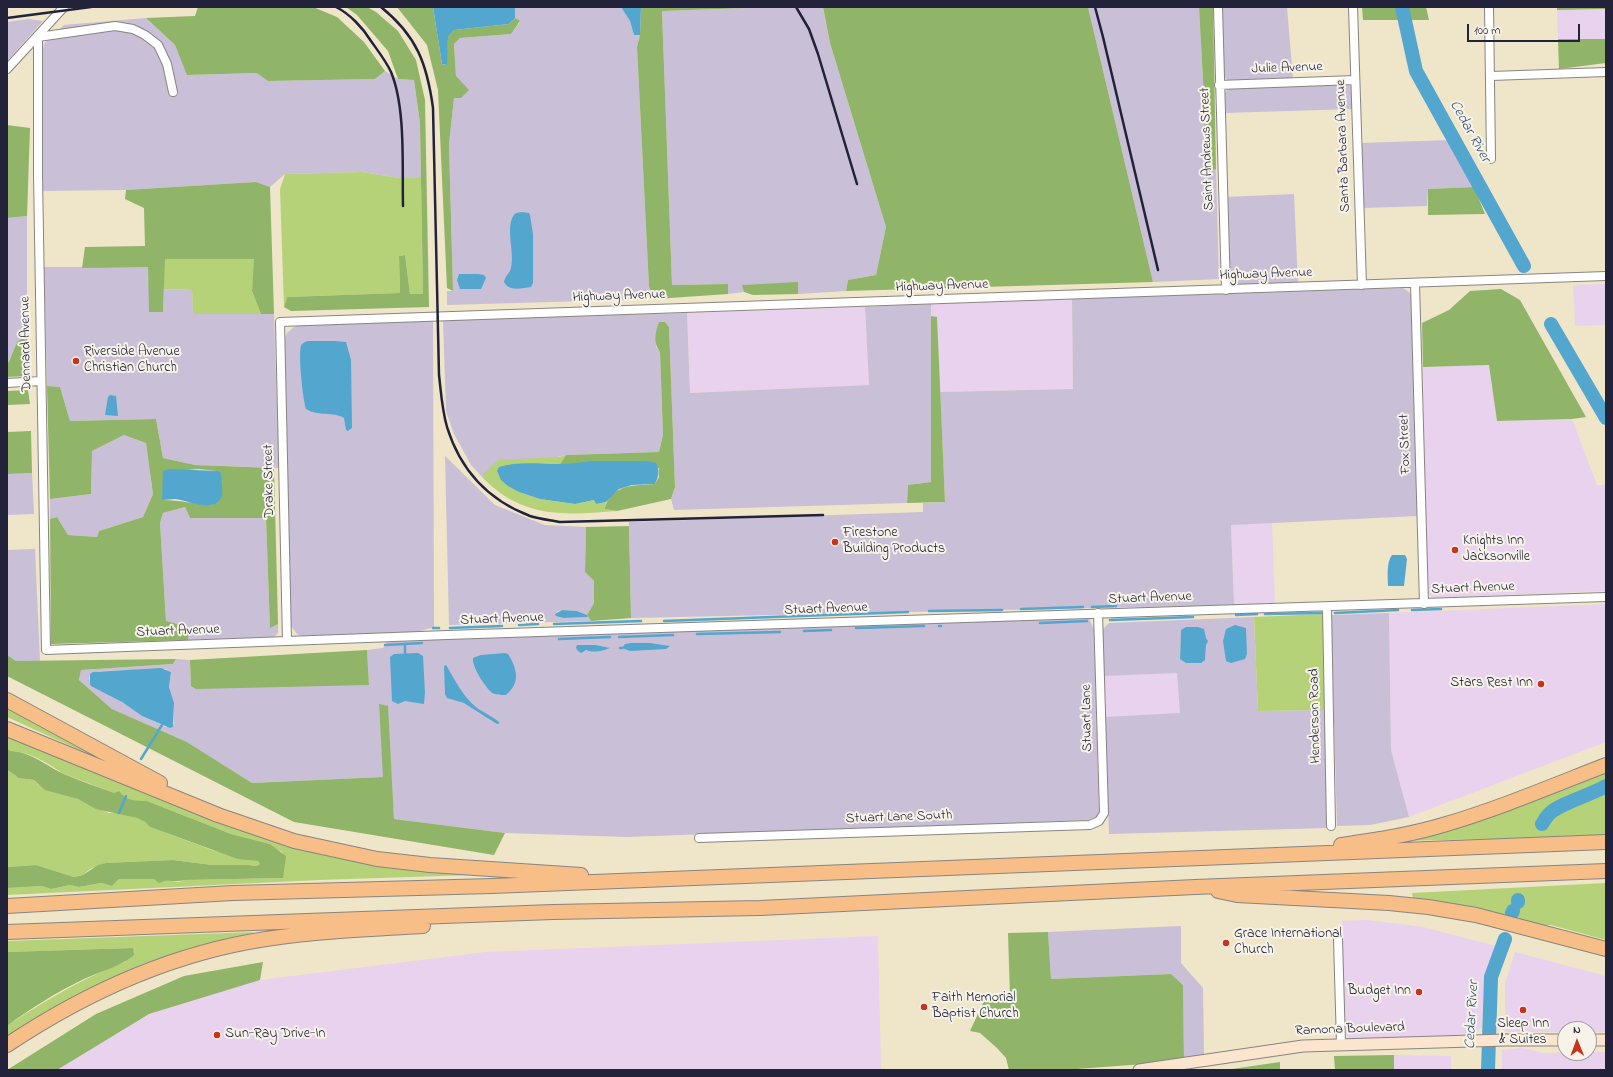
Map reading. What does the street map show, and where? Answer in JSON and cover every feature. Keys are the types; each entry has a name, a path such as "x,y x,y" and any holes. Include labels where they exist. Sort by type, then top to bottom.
{"highway":[{"path":"7,700 218,815"},
{"path":"7,729 218,815 294,842 377,859 430,865 588,875 620,881"},
{"path":"1265,855 1404,834 1442,825 1477,814 1606,765"},
{"path":"7,906 233,893 492,886 1606,842"},
{"path":"7,932 553,912 760,908 1195,887 1606,871"},
{"path":"1195,887 1237,895 1389,903 1428,907 1476,916 1606,949"},
{"path":"7,1044 57,1013 133,976 184,958 212,951 265,939 329,931 466,924 553,912"}],"street":[{"path":"7,69 64,7"},
{"name":"Saint Andrews Street","path":"1218,7 1219,85 1226,290"},
{"name":"Santa Barbara Avenue","path":"1353,7 1362,285"},
{"path":"1489,7 1491,159"},
{"path":"38,37 115,26 133,29 145,35 158,45 167,64 173,92"},
{"name":"Dennard Avenue","path":"38,37 37,149 46,650"},
{"path":"1491,76 1606,72"},
{"name":"Julie Avenue","path":"1219,85 1355,80"},
{"name":"Highway Avenue","path":"280,322 1606,276"},
{"name":"Fox Street","path":"1415,283 1424,604"},
{"name":"Drake Street","path":"280,322 287,641"},
{"path":"7,382 41,381"},
{"name":"Stuart Avenue","path":"46,650 1098,613 1424,604 1606,597"},
{"name":"Henderson Road","path":"1327,607 1331,826"},
{"name":"Stuart Lane","path":"1098,613 1104,813 1099,821"},
{"name":"Stuart Lane South","path":"699,838 1090,825 1099,821"},
{"path":"1338,939 1341,1044"},
{"name":"Ramona Boulevard","path":"1139,1070 1281,1048 1341,1044 1557,1040"}],"shaded area":[{"path":"515,7 621,7 630,21 634,35 640,35 637,47 649,287 655,299 447,305 447,291 453,291 449,144 454,98 461,98 456,76 454,44 460,38 511,34 520,22 515,18"},
{"path":"774,7 823,8 830,43 886,227 876,275 848,280 846,291 798,294 798,283 743,285 744,292 728,294 727,284 672,285 662,11"},
{"path":"1088,7 1199,7 1208,171 1216,169 1219,279 1153,282"},
{"path":"1222,7 1287,7 1293,79 1228,81 1223,75"},
{"path":"1606,9 1606,39 1558,39 1557,10"},
{"path":"146,18 175,45 188,75 258,73 268,81 375,79 385,71 398,79 414,80 420,123 421,178 400,178 362,172 285,174 270,187 256,182 126,190 42,191 42,54 44,44 64,25"},
{"path":"28,19 43,21 7,61 7,22"},
{"path":"1346,83 1352,87 1353,109 1224,113 1223,94 1231,87"},
{"path":"1450,140 1474,187 1428,189 1427,206 1362,208 1361,143"},
{"path":"1294,194 1298,284 1239,286 1232,282 1229,276 1226,197"},
{"path":"27,216 27,335 17,342 9,362 7,362 7,218"},
{"path":"44,267 148,267 150,312 163,312 164,289 192,290 193,314 274,314 279,468 195,465 163,458 156,419 70,421 60,387 47,386"},
{"path":"1606,284 1606,325 1575,326 1573,285"},
{"path":"1403,288 1412,296 1417,516 1231,525 1234,605 631,618 629,522 923,512 923,503 945,502 940,392 1073,389 1072,299"},
{"path":"1072,299 1073,389 940,392 937,317 931,316 931,304"},
{"path":"931,304 931,482 908,485 907,503 674,510 671,499 675,487 669,327 665,322 659,323 656,347 660,352 663,435 659,452 566,455 483,474 483,478 471,465 454,434 446,411 443,320 687,313 690,393 869,385 865,307"},
{"path":"865,307 869,385 690,393 687,313"},
{"path":"433,320 434,627 417,632 302,636 297,634 291,626 284,340 287,333 294,327 304,324"},
{"path":"1489,365 1497,421 1572,419 1597,485 1606,485 1606,591 1433,598 1427,591 1423,367"},
{"path":"124,435 146,443 153,494 143,517 99,531 97,537 68,535 57,517 50,519 50,499 91,494 92,451"},
{"path":"445,456 495,505 545,525 586,527 585,572 594,581 594,603 587,615 577,611 562,610 556,612 564,618 588,617 591,621 449,625"},
{"path":"32,473 34,514 7,515 7,474"},
{"path":"185,507 190,518 266,518 270,627 278,624 278,633 274,637 188,640 189,627 166,621 160,523 163,513"},
{"path":"1272,523 1275,604 1234,605 1231,524"},
{"path":"35,549 40,661 16,661 7,655 7,550"},
{"path":"1606,604 1606,742 1409,817 1391,750 1389,613"},
{"path":"1389,613 1391,750 1409,817 1370,825 1337,826 1331,615"},
{"path":"1254,617 1258,711 1325,710 1328,828 1109,834 1105,717 1180,713 1177,673 1103,676 1103,629 1109,623","holes":["1181,630 1206,638 1205,659 1180,659"]},
{"path":"1085,618 1089,619 1094,629 1099,813 1096,817 1089,820 627,837 505,833 394,819 387,706 379,705 384,777 252,783 187,742 112,709 79,680 81,670 173,664 176,659 190,660 191,686 369,685 367,650 383,648 387,641","holes":["165,669 171,672 169,687 174,708 174,724 166,727 142,716 89,679 90,674 99,671"]},
{"path":"1178,672 1180,714 1105,717 1103,676"},
{"path":"1368,920 1423,927 1496,946 1484,979 1482,1027 1470,1035 1349,1039 1345,1034 1342,921"},
{"path":"1181,926 1181,963 1203,988 1204,1058 1184,1061 1183,985 1171,974 1051,979 1048,932"},
{"path":"878,936 881,1070 57,1070 149,1014 260,980 486,952"},
{"path":"1515,952 1606,976 1606,1032 1597,1032 1597,1021 1557,1021 1557,1032 1505,1032 1505,984"},
{"path":"1523,1048 1543,1053 1557,1053 1557,1061 1597,1061 1597,1052 1606,1052 1606,1070 1502,1070 1502,1050"},
{"path":"1394,1055 1451,1056 1451,1070 1394,1070"}],"green space":[{"path":"198,7 313,7 337,17 364,42 385,71 375,79 268,81 257,73 187,75 175,45 146,18 195,16"},
{"path":"346,7 367,7 376,12 398,31 416,60 425,100 429,307 291,311 284,307 287,297 400,293 399,256 405,255 410,294 423,294 420,123 414,80 398,79 388,51 357,15"},
{"path":"397,7 433,7 442,64 446,65 448,37 454,30 509,24 515,18 520,21 511,34 460,38 454,44 456,76 469,90 461,98 454,98 449,144 453,291 447,288 438,90 427,45"},
{"path":"641,7 775,7 662,11 672,285 728,284 728,294 655,299 649,287 637,47 640,35"},
{"path":"823,7 1088,7 1153,282 846,291 848,280 876,275 886,227 830,43"},
{"path":"1199,7 1213,7 1216,169 1208,171"},
{"path":"1362,7 1426,7 1429,20 1363,20"},
{"path":"1557,7 1606,7 1606,9 1557,10"},
{"path":"1558,39 1606,39 1606,63 1559,69"},
{"path":"7,125 30,128 27,216 7,218"},
{"path":"362,172 400,178 421,178 423,294 410,294 405,255 399,256 400,293 287,297 284,307 280,189 285,174"},
{"path":"256,182 270,187 274,314 261,314 252,291 254,259 165,259 163,312 149,312 148,267 82,268 85,247 145,246 144,208 125,199 126,190"},
{"path":"1474,187 1485,214 1428,215 1428,189"},
{"path":"164,259 255,259 252,291 261,314 193,314 192,290 164,289"},
{"path":"798,282 798,294 753,295 744,292 742,285"},
{"path":"1501,289 1520,300 1586,417 1572,419 1497,421 1489,365 1423,367 1422,323 1449,310 1470,291"},
{"path":"931,316 937,317 945,502 907,503 908,485 931,482"},
{"path":"659,322 665,322 669,327 675,487 671,499 617,511 605,509 607,501 612,495 622,488 655,484 659,477 659,468 560,464 566,455 659,452 663,435 660,352 656,345 655,338"},
{"path":"27,335 29,376 7,377 7,362 9,362 17,342"},
{"path":"47,386 60,387 70,421 156,419 163,458 195,465 274,468 278,624 270,628 266,518 190,518 185,507 163,513 160,523 166,621 189,627 188,640 51,644 50,519 57,517 68,535 97,537 99,531 143,517 153,494 146,443 124,435 92,451 91,494 50,499","holes":["199,469 217,471 212,505 162,500 186,470"]},
{"path":"28,390 30,404 7,405 7,391"},
{"path":"31,431 32,473 7,474 7,432"},
{"path":"566,455 560,464 521,464 499,467 519,492 540,499 575,504 594,500 596,504 606,502 605,509 617,511 562,513 529,508 498,491 483,478 483,474 498,460 559,457"},
{"path":"629,526 631,618 591,621 587,615 594,603 594,581 585,572 586,527"},
{"path":"1323,614 1325,710 1258,711 1254,617"},
{"path":"367,650 369,685 196,689 191,686 190,660"},
{"path":"7,655 16,661 176,659 173,664 81,670 79,680 112,709 187,742 252,783 383,777 379,704 388,706 394,819 505,833 494,855 294,822 7,676"},
{"path":"7,702 110,764 7,717"},
{"path":"7,737 139,788 210,818 472,875 319,880 7,895 7,888 42,886 51,889 70,885 79,887 101,883 112,886 119,879 154,879 179,882 184,880 283,878 282,852 270,844 231,834 147,801 134,801 62,773 31,755 10,751 7,748"},
{"path":"7,748 10,751 24,753 31,756 64,774 83,782 114,793 119,791 128,799 147,801 231,834 270,844 286,856 283,878 184,880 165,881 159,883 154,879 119,879 112,886 101,883 79,887 70,885 51,889 42,886 7,888 7,867 36,865 74,877 83,875 98,865 106,863 173,860 212,865 256,866 260,864 258,861 238,859 150,827 145,822 137,818 96,809 78,799 45,790 34,780 18,778 7,770"},
{"path":"7,770 18,778 34,780 39,785 78,799 109,813 119,813 137,818 145,822 150,827 212,850 258,861 260,864 256,866 212,865 173,860 106,863 90,869 83,875 74,877 36,865 7,867"},
{"path":"1606,771 1606,837 1392,841"},
{"path":"1606,883 1606,940 1551,925 1522,925 1413,899 1412,893"},
{"path":"255,932 185,951 138,967 70,999 7,1038 7,1026 14,1021 68,988 125,962 133,948 7,952 7,941"},
{"path":"1048,932 1051,979 1171,974 1183,985 1184,1061 1077,1069 1009,1070 1006,1058 997,1048 980,1033 970,1031 984,1001 1010,996 1008,933"},
{"path":"133,948 134,955 129,959 117,966 84,979 64,989 7,1026 7,952"},
{"path":"263,962 260,980 149,1014 57,1070 7,1070 96,1014 184,976"},
{"path":"1394,1055 1394,1070 1335,1070 1334,1056"},
{"path":"1280,1062 1280,1070 1225,1070"}],"water":[{"path":"433,7 515,7 515,18 509,24 454,30 448,37 447,65 442,64"},
{"path":"621,7 641,7 640,35 634,35 630,21"},
{"path":"522,212 529,213 530,215 533,234 533,283 531,287 516,289 509,287 504,282 512,262 510,233 511,220 515,214"},
{"path":"459,274 478,274 484,275 486,278 481,289 460,289 457,280"},
{"path":"308,341 346,342 351,360 352,428 348,431 346,430 344,418 335,415 316,413 306,409 301,378 300,351 302,344"},
{"path":"110,395 116,396 118,416 105,415 108,397"},
{"path":"593,461 646,461 656,463 658,468 658,476 655,484 632,485 619,489 606,502 596,504 594,500 575,504 540,499 519,492 501,480 497,471 499,467 514,464 563,464"},
{"path":"169,469 218,471 221,473 222,489 222,495 219,501 214,504 201,505 175,499 162,500 163,471"},
{"path":"1392,555 1405,555 1407,559 1404,586 1388,586 1388,566"},
{"path":"562,610 577,611 587,615 588,617 564,618 556,616 555,614"},
{"path":"1235,625 1246,628 1247,654 1245,659 1231,663 1226,661 1223,641 1226,629"},
{"path":"1186,627 1198,627 1204,629 1208,641 1206,645 1205,660 1201,663 1186,663 1180,659 1181,630"},
{"path":"650,643 670,646 666,649 630,651 622,648 625,644"},
{"path":"577,645 595,645 610,648 598,651 586,650 581,653 576,648"},
{"path":"418,653 423,656 425,693 424,704 405,701 398,704 392,701 390,657 394,654"},
{"path":"508,654 514,665 516,675 514,686 506,695 491,692 476,671 473,662 473,658 481,655"},
{"path":"446,665 472,704 500,723 497,724 464,703 447,698 445,694 444,666"},
{"path":"161,668 171,672 169,687 174,703 173,727 170,728 142,716 122,702 91,686 90,684 90,674 93,672"}],"waterway":[{"name":"Cedar River","path":"1402,7 1416,71 1524,266"},
{"name":"Cedar River","path":"1551,324 1606,418"},
{"path":"1092,607 1116,606"},
{"path":"1021,609 1083,607"},
{"path":"1412,610 1441,609"},
{"path":"929,611 1002,610"},
{"path":"1335,613 1398,610"},
{"path":"664,621 908,612"},
{"path":"1265,614 1321,613"},
{"path":"1236,615 1257,614"},
{"path":"1110,620 1193,617"},
{"path":"554,624 641,621"},
{"path":"1040,623 1087,621"},
{"path":"519,625 538,624"},
{"path":"450,628 502,626"},
{"path":"856,628 924,626"},
{"path":"433,628 439,628"},
{"path":"804,631 831,630"},
{"path":"697,634 780,632"},
{"path":"619,637 673,635"},
{"path":"559,639 610,637"},
{"path":"385,645 422,643"},
{"path":"405,644 405,653"},
{"path":"141,759 162,725"},
{"name":"Cedar River","path":"1542,824 1548,815 1560,806 1606,786"},
{"path":"119,813 126,796"},
{"name":"Cedar River","path":"1488,1070 1491,977 1505,939"}],"railway":[{"path":"7,18 91,7"},
{"path":"336,7 351,17 368,36 387,64 396,86 401,120 403,206"},
{"path":"381,7 393,18 412,40 423,64 431,92 433,108 439,375 442,401 445,421 453,442 468,469 478,481 489,492 515,509 533,517 560,522 823,515"},
{"path":"796,7 809,29 818,54 857,184"},
{"path":"1095,7 1158,270"}],"place":[{"name":"Riverside Avenue Christian Church","path":"76,361"},
{"name":"Firestone Building Products","path":"835,542"},
{"name":"Knights Inn Jacksonville","path":"1455,550"},
{"name":"Stars Rest Inn","path":"1541,684"},
{"name":"Grace International Church","path":"1226,943"},
{"name":"Budget Inn","path":"1419,992"},
{"name":"Faith Memorial Baptist Church","path":"924,1007"},
{"name":"Sleep Inn & Suites","path":"1523,1010"},
{"name":"Sun-Ray Drive-In","path":"217,1035"}]}
